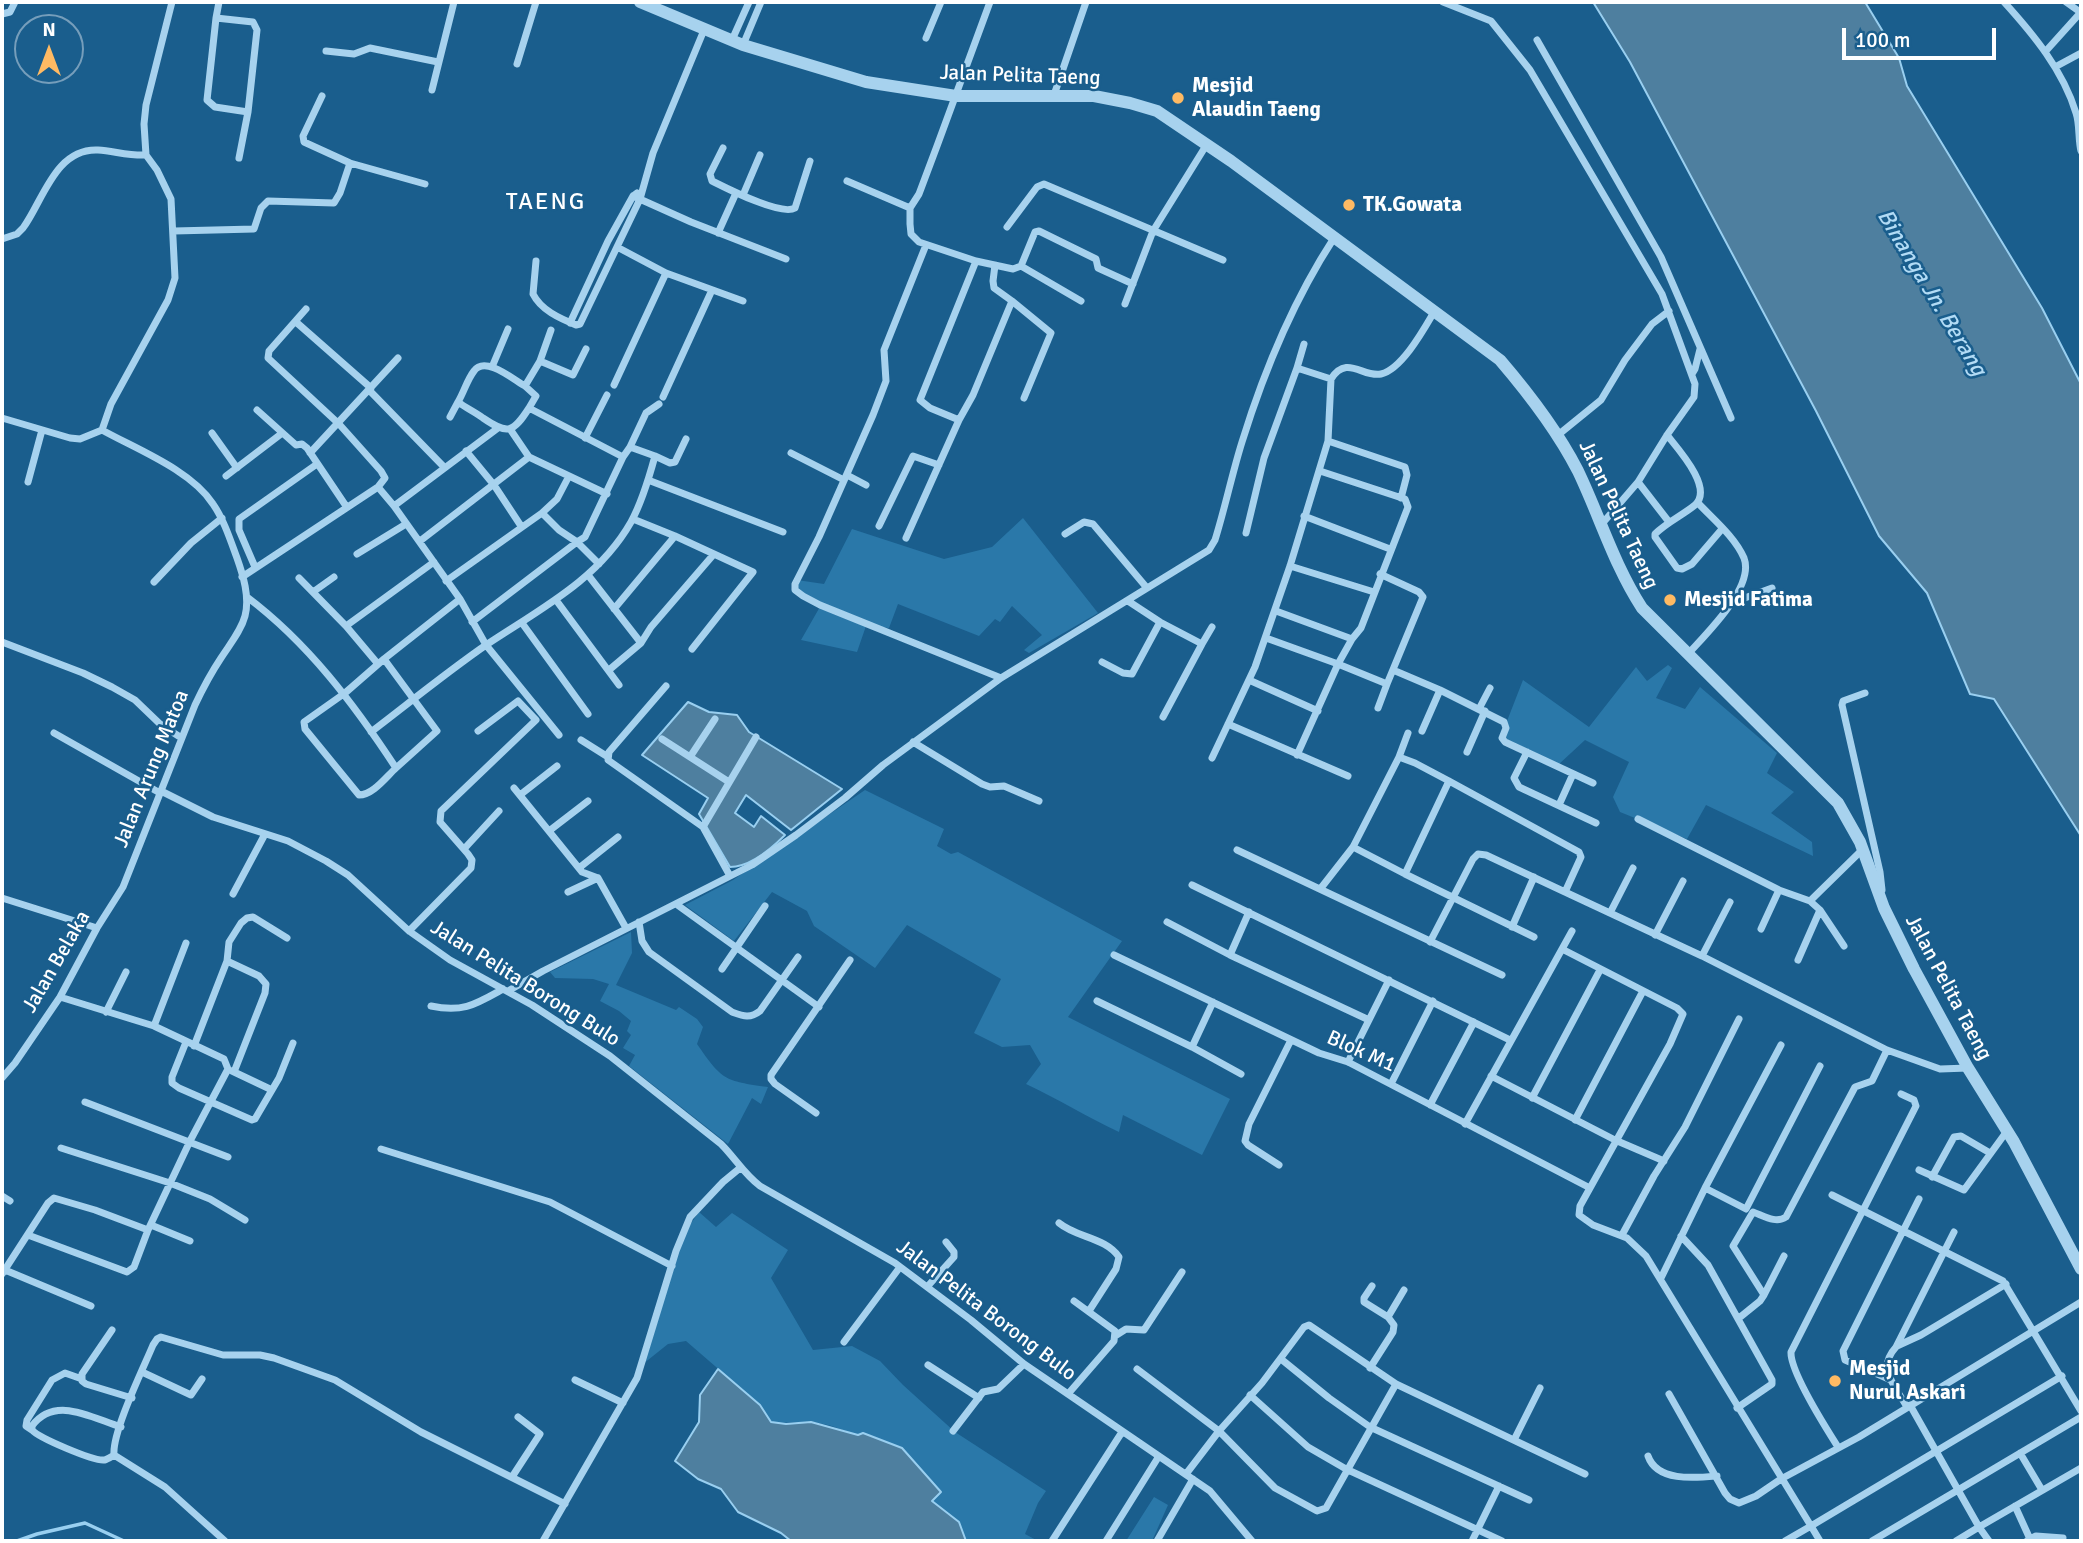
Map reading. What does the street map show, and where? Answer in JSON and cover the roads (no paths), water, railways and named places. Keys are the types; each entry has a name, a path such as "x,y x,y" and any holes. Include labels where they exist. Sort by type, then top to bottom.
{"street":[{"path":"2,15 10,12 15,2"},
{"path":"2,419 80,439 102,430 111,404 173,289 176,267 168,192 146,155 144,124 146,105 173,2"},
{"path":"219,2 207,100 215,107 248,111"},
{"path":"432,90 454,2"},
{"path":"517,64 536,2"},
{"name":"Jalan Pelita Taeng","path":"640,2 737,43 866,82 956,96 1094,96 1157,111 1207,144 1500,360 1558,435 1579,474 1627,586 1642,608 1838,803 1860,842 1884,908 1914,968 1968,1068 2007,1131 2081,1269"},
{"path":"737,43 749,2"},
{"path":"737,43 761,2"},
{"path":"926,37 941,2"},
{"path":"990,2 919,194 911,208 911,234 919,243 976,261 1013,269 1021,266 1035,232 1039,231 1096,259 1098,268 1133,284"},
{"path":"1054,95 1086,2"},
{"path":"1443,2 1491,21 1530,70 1662,293 1692,374 1695,397 1638,481 1601,524"},
{"path":"2004,2 2055,67 2076,114 2081,150"},
{"path":"2045,52 2081,12 2066,2"},
{"path":"216,18 244,20 256,25 248,111 239,158"},
{"path":"536,261 533,294 535,298 548,310 578,325 582,322 617,247 705,30"},
{"path":"1536,40 1661,257 1731,418"},
{"path":"326,51 354,54 370,48 438,62"},
{"path":"2055,67 2081,53"},
{"path":"322,96 303,139 308,144 350,163 425,184"},
{"path":"1125,304 1153,231 1207,144"},
{"path":"723,148 711,177 712,181 740,194 792,211 810,161"},
{"path":"2,239 17,234 23,228 56,171 76,154 96,150 146,155"},
{"path":"718,233 760,155"},
{"path":"174,231 254,229 265,201 334,203 350,163"},
{"path":"847,181 911,208"},
{"path":"1007,227 1037,187 1044,184 1223,260"},
{"path":"638,195 718,233 786,259"},
{"path":"570,323 600,258 638,195"},
{"path":"430,1006 463,1009 730,876 782,845 913,742 1000,678 1209,550 1215,540 1263,377 1308,280 1334,238"},
{"path":"926,245 884,350 886,381 846,478 795,584 795,590 820,605 1000,678"},
{"path":"617,247 666,273 743,301"},
{"path":"600,258 609,264"},
{"path":"959,420 930,408 920,400 976,261"},
{"path":"995,265 994,288 1051,333 1024,398"},
{"path":"1021,266 1080,301"},
{"path":"614,385 666,273"},
{"path":"472,621 588,534 646,413 661,401 712,290"},
{"path":"906,538 965,412 1012,301"},
{"path":"243,577 384,481 384,475 339,424 268,358 269,351 306,309"},
{"path":"1558,435 1601,400 1625,360 1652,324 1669,311"},
{"path":"1212,758 1266,638 1320,471 1328,441 1331,379 1337,371 1346,368 1375,374 1387,371 1409,351 1434,312"},
{"path":"296,322 370,389 444,467"},
{"path":"492,367 508,329"},
{"path":"525,386 540,361 551,330"},
{"path":"1246,533 1264,458 1304,344"},
{"path":"1692,374 1696,369 1700,346"},
{"path":"540,361 573,375 586,349"},
{"path":"310,453 398,358"},
{"path":"450,417 476,368 483,365 492,367 525,386 536,396 518,426 510,429 498,428 458,402"},
{"path":"1297,368 1331,379"},
{"path":"585,438 607,395"},
{"path":"529,408 623,457"},
{"path":"257,410 281,434 296,445 304,445 346,506"},
{"path":"394,506 498,428"},
{"path":"510,429 529,457 607,494"},
{"path":"29,482 42,430"},
{"name":"Jalan Arung Matoa","path":"102,430 173,469 212,501 222,518 243,577 247,597 244,620 209,678 180,737 127,878 116,897"},
{"path":"212,433 236,468"},
{"path":"226,476 281,434"},
{"path":"1667,435 1699,480 1701,492 1698,503 1669,522 1655,537 1679,569 1692,564 1722,529"},
{"path":"631,447 670,463 675,462 686,439"},
{"path":"1328,441 1405,467 1408,475 1401,498"},
{"path":"466,451 522,526"},
{"path":"791,453 866,485"},
{"path":"879,526 913,456 939,465"},
{"path":"420,541 529,457"},
{"path":"371,732 486,645 556,600 588,575 620,539 633,519 655,457"},
{"path":"255,567 239,530 239,519 317,464"},
{"path":"1297,755 1338,664 1361,628 1380,573 1408,507 1407,501 1401,498 1320,471"},
{"path":"446,581 542,513 558,499 569,476"},
{"path":"648,480 783,531"},
{"path":"1638,481 1669,522"},
{"path":"378,487 460,599 486,645 559,735"},
{"path":"1688,655 1725,612 1746,575 1741,552 1698,503"},
{"path":"542,513 599,564"},
{"path":"1304,516 1390,549"},
{"path":"154,582 191,543 222,518"},
{"path":"633,519 752,572 692,649"},
{"path":"1065,534 1084,522 1093,524 1147,588"},
{"path":"357,554 406,524"},
{"path":"614,609 676,536"},
{"path":"609,670 641,643 651,627 714,554"},
{"path":"346,626 434,562"},
{"path":"1290,566 1374,592"},
{"path":"1378,708 1423,597 1419,592 1380,573"},
{"path":"588,575 641,643"},
{"path":"313,592 334,577"},
{"path":"299,578 381,661 437,731 369,793 359,795 303,724 306,719 345,694 381,661 460,599"},
{"path":"1730,603 1772,588"},
{"path":"247,597 269,613 345,694 396,768"},
{"path":"556,600 619,685"},
{"path":"1128,601 1202,644"},
{"path":"1276,611 1352,639"},
{"path":"1102,662 1123,673 1132,674 1160,622"},
{"path":"522,623 588,714"},
{"path":"1163,717 1212,627"},
{"path":"1266,638 1387,684"},
{"path":"2,642 112,687 135,700 160,724 180,737"},
{"path":"1393,670 1504,722 1504,741 1593,783"},
{"path":"1249,680 1318,711"},
{"path":"608,757 666,686"},
{"path":"1467,752 1490,688"},
{"path":"1422,731 1440,690"},
{"path":"1865,693 1846,698 1842,705 1880,872 1884,908"},
{"path":"409,932 471,868 472,860 440,822 442,811 536,720 518,701 478,731"},
{"path":"690,757 715,719"},
{"path":"1227,724 1348,776"},
{"name":"Jalan Pelita Borong Bulo","path":"54,733 160,792 213,817 303,848 348,876 409,932 450,960 505,990 610,1056 713,1138 731,1154 744,1175 900,1267 1024,1364 1210,1491 1252,1541"},
{"path":"1321,888 1353,847 1399,757 1408,733"},
{"path":"703,827 756,737"},
{"path":"662,739 729,782"},
{"path":"581,740 608,757 622,772 703,827 730,876"},
{"path":"913,742 982,784 990,787 1004,786 1040,801"},
{"path":"1527,752 1515,775 1519,786 1596,823"},
{"path":"1399,757 1449,781 1579,852 1581,857 1565,892"},
{"path":"520,795 557,766"},
{"path":"1559,805 1573,774"},
{"path":"1405,874 1449,781"},
{"path":"514,788 582,872 598,877 626,928"},
{"path":"549,831 588,801"},
{"path":"464,849 499,811"},
{"path":"1638,819 1779,890 1810,901 1820,910 1844,946"},
{"path":"233,894 265,834"},
{"path":"579,868 618,837"},
{"path":"1353,847 1371,859 1534,937"},
{"path":"1237,850 1502,975"},
{"path":"1810,901 1862,850"},
{"path":"1430,942 1478,854 1486,855 1702,956 1887,1049 1940,1069 1968,1068"},
{"path":"1610,913 1633,868"},
{"path":"568,892 598,877"},
{"path":"1512,926 1534,877"},
{"path":"1655,934 1683,881"},
{"path":"1192,885 1510,1040"},
{"path":"1761,929 1779,890"},
{"name":"Jalan Belaka","path":"2,1078 60,997 116,897"},
{"path":"2,898 97,928"},
{"path":"1702,956 1730,901"},
{"path":"676,904 819,1007"},
{"path":"722,968 765,906"},
{"path":"1798,960 1820,910"},
{"path":"1230,955 1249,912"},
{"path":"194,1046 228,961 228,949 234,932 250,917 287,938"},
{"path":"639,922 642,941 649,952 732,1012 744,1017 752,1017 760,1011 798,957"},
{"path":"1167,922 1230,955 1369,1020"},
{"path":"1465,1124 1572,931"},
{"path":"154,1026 186,943"},
{"path":"1562,949 1677,1008 1684,1015 1578,1211 1580,1217 1622,1236 1640,1248 1661,1278 1737,1408 1820,1541"},
{"name":"Blok M1","path":"1114,955 1319,1053 1348,1062 1590,1188"},
{"path":"816,1113 775,1084 771,1075 850,960"},
{"path":"28,1235 127,1272 134,1267 190,1140 231,1070 265,993 266,984 259,976 228,961"},
{"path":"1532,1098 1600,970"},
{"path":"106,1012 126,972"},
{"path":"1348,1062 1389,980"},
{"path":"1575,1120 1643,991"},
{"path":"60,997 154,1026 224,1059 231,1070 272,1090"},
{"path":"1097,1001 1241,1074"},
{"path":"1391,1084 1433,1001"},
{"path":"1192,1047 1213,1002"},
{"path":"1622,1236 1685,1127 1740,1019"},
{"path":"1430,1105 1475,1022"},
{"path":"1279,1165 1248,1145 1245,1136 1291,1040"},
{"path":"186,1042 172,1083 254,1120 272,1090 293,1043"},
{"path":"1661,1278 1704,1188 1781,1045"},
{"path":"1764,1295 1733,1246 1753,1212 1781,1221 1786,1217 1855,1087 1872,1082 1887,1049"},
{"path":"1704,1188 1746,1209 1820,1066"},
{"path":"1491,1076 1615,1140 1664,1161"},
{"path":"1838,1447 1810,1398 1793,1363 1791,1352 1916,1106 1914,1100 1901,1094"},
{"path":"85,1102 190,1140 228,1157"},
{"path":"1919,1170 1964,1190 2007,1131"},
{"path":"1932,1177 1954,1137 1961,1136 1990,1153"},
{"path":"61,1148 170,1183 210,1199 245,1220"},
{"path":"381,1149 550,1202 672,1266"},
{"path":"543,1541 637,1378 690,1217 740,1168"},
{"path":"1832,1195 1994,1275 2006,1284 2081,1411"},
{"path":"2,1196 10,1201"},
{"path":"91,1306 3,1272 51,1200 58,1198 190,1241"},
{"path":"1891,1380 1845,1360 1843,1351 1919,1199"},
{"path":"1059,1223 1077,1235 1092,1238 1105,1245 1119,1257 1116,1269 1089,1311"},
{"path":"1954,1232 1886,1363 1886,1371 1989,1541"},
{"path":"1681,1236 1708,1265 1773,1383 1737,1408"},
{"path":"927,1287 954,1257 954,1252 946,1242"},
{"path":"1739,1318 1760,1301 1784,1255"},
{"path":"844,1342 900,1267"},
{"path":"1115,1336 1126,1329 1144,1330 1182,1272"},
{"path":"1896,1347 1922,1335 2006,1284"},
{"path":"1370,1368 1394,1330 1388,1317 1364,1302 1364,1297 1372,1286"},
{"path":"1388,1317 1404,1290"},
{"path":"1068,1394 1114,1341 1115,1336 1115,1331 1074,1301"},
{"path":"1669,1394 1725,1493 1735,1503 1756,1496 2079,1303 2081,1312"},
{"path":"1157,1541 1189,1476 1219,1431 1262,1383 1304,1327 1309,1325 1396,1384 1586,1474"},
{"path":"82,1378 82,1374 112,1330"},
{"path":"114,1455 114,1445 142,1372 153,1345 161,1337 223,1355 260,1355 274,1358 335,1380 421,1432 565,1504"},
{"path":"1281,1359 1370,1427 1529,1500"},
{"path":"953,1431 986,1390 993,1391 1002,1386 1024,1364"},
{"path":"928,1365 979,1398"},
{"path":"1137,1369 1219,1431 1275,1488 1317,1511 1326,1508 1396,1384"},
{"path":"142,1372 191,1395 202,1379"},
{"path":"114,1455 100,1460 39,1436 26,1426 27,1420 52,1380 65,1373 82,1378 86,1384 132,1398"},
{"path":"1785,1541 2062,1376"},
{"path":"575,1380 623,1403"},
{"path":"1514,1440 1540,1388"},
{"path":"1250,1395 1308,1447 1346,1469 1502,1541"},
{"path":"32,1430 34,1423 63,1409 121,1427"},
{"path":"512,1477 540,1434 518,1417"},
{"path":"1872,1541 2081,1417"},
{"path":"1052,1541 1122,1432"},
{"path":"2020,1453 2042,1490"},
{"path":"114,1455 165,1487 225,1541"},
{"path":"1106,1541 1159,1456"},
{"path":"1648,1456 1654,1467 1667,1474 1687,1477 1717,1476"},
{"path":"1956,1541 2081,1468"},
{"path":"1472,1541 1499,1486"},
{"path":"2015,1506 2029,1540 2036,1536 2063,1538"}],"water":[{"name":"Binanga Jn. Berang","path":"1593,2 1865,2 1899,58 1907,86 2042,308 2081,384 2081,836 1994,699 1970,694 1927,593 1879,536 1816,411 1630,62"},
{"path":"688,702 709,712 737,715 749,732 842,789 791,830 746,795 735,813 754,827 761,816 785,835 753,860 730,867 699,814 708,798 642,755"},
{"path":"718,1369 760,1405 771,1422 811,1422 858,1435 863,1433 902,1448 941,1492 932,1501 959,1522 966,1541 791,1541 781,1533 738,1512 721,1489 698,1479 675,1461 699,1422 700,1395"}],"waterway":[{"path":"17,1541 85,1523 124,1541"}],"place":[{"name":"Mesjid Alaudin Taeng","path":"1178,98"},
{"name":"TK.Gowata","path":"1349,205"},
{"name":"Mesjid Fatima","path":"1670,600"},
{"name":"Mesjid Nurul Askari","path":"1835,1381"}],"district":[{"name":"TAENG","path":"546,203"}]}
